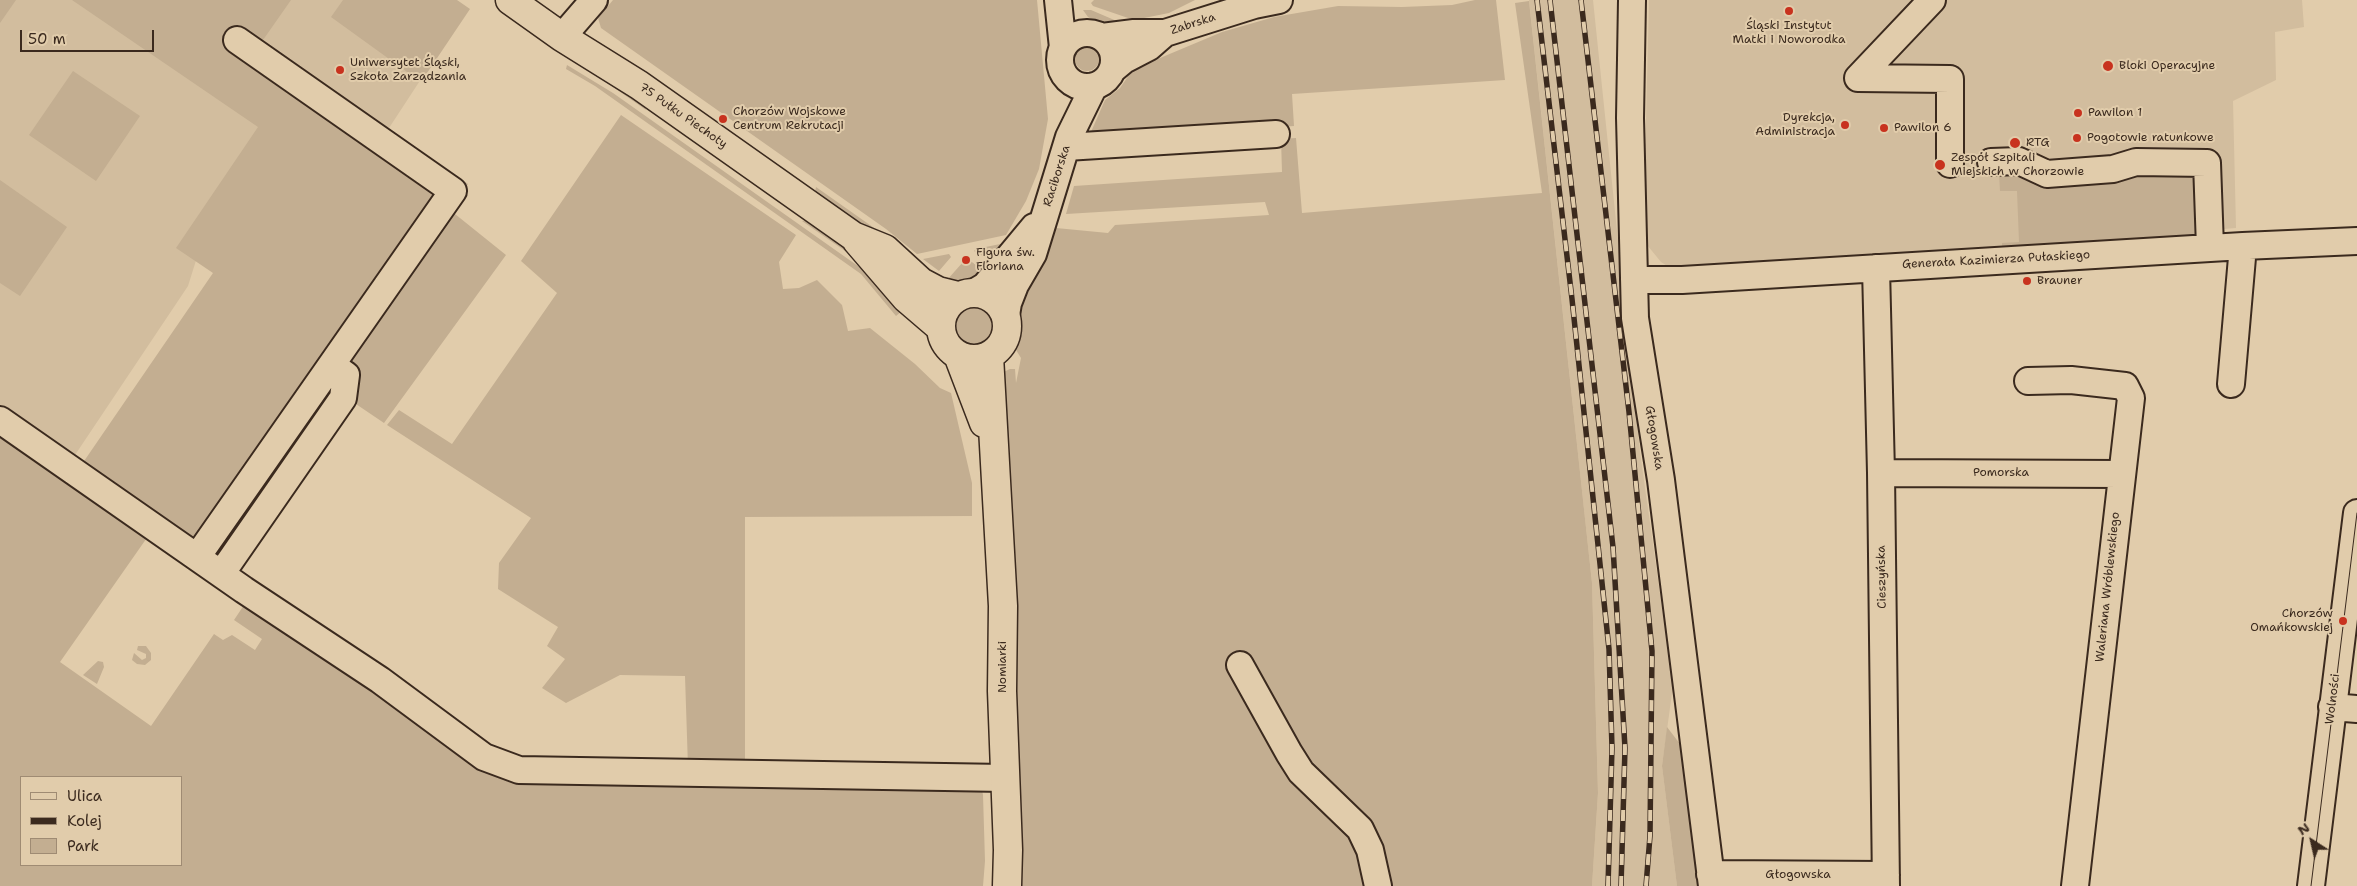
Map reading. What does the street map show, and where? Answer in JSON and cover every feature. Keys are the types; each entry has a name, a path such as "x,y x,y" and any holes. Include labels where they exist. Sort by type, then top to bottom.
{"main road":[{"name":"75 Pułku Piechoty","path":"510,0 562,37 639,86 853,236 885,249 926,285 967,294"},
{"name":"75 Pułku Piechoty","path":"853,236 895,287 941,328"},
{"path":"967,294 991,296 1003,308 1006,315 1008,326 1006,338 1000,348 989,356 979,359 968,359 958,355 949,348 943,339 941,328 943,313 952,300 967,294"},
{"name":"Nomiarki","path":"958,355 993,448"},
{"name":"Nomiarki","path":"989,356 1003,606 1005,778 1008,850 1007,886"}],"street":[{"path":"562,37 594,0"},
{"path":"1058,0 1063,48 1060,61 1064,74 1068,79 1080,86 1103,78 1113,52 1098,35 1084,26 1065,0"},
{"name":"Zabrska","path":"1098,35 1165,33 1254,5 1279,0"},
{"name":"Głogowska","path":"1632,0 1630,118 1635,318 1660,480 1711,880 1886,880"},
{"path":"1932,0 1858,78 1950,78 1950,164"},
{"path":"1063,48 1073,37 1082,33 1098,35"},
{"name":"Zabrska","path":"1103,78 1124,60 1149,47 1165,33"},
{"path":"197,557 453,191 237,40"},
{"name":"Raciborska","path":"1064,74 1068,142"},
{"name":"Raciborska","path":"1006,315 1015,285 1033,254 1068,142 1103,78"},
{"path":"1068,142 1276,134"},
{"path":"2019,161 2047,174 2113,169 2136,162"},
{"path":"1991,162 2059,161"},
{"path":"2099,161 2207,163 2210,248"},
{"name":"Raciborska","path":"967,294 985,286 1045,215"},
{"name":"Generała Kazimierza Pułaskiego","path":"1634,280 1682,280 2357,240"},
{"path":"2231,384 2243,246"},
{"name":"Cieszyńska","path":"1876,268 1881,473 1886,880"},
{"path":"221,574 342,398 346,388 346,374 332,365"},
{"name":"Waleriana Wróblewskiego","path":"2028,381 2071,380 2125,386 2131,398 2075,886"},
{"path":"0,420 244,590 380,680 484,757 519,770 1005,778"},
{"name":"Pomorska","path":"1881,473 2121,474"},
{"name":"Wolności","path":"2311,886 2345,708 2357,513"},
{"path":"1240,665 1289,753 1302,772 1360,829 1370,850 1378,886"}],"shaded area":[{"path":"7,0 348,0 425,73 389,128 297,90 209,219 188,286 73,458 0,407 0,9"},
{"path":"1529,0 1593,0 1640,452 1673,686 1662,766 1677,886 1592,886 1598,793 1592,583"},
{"name":"Zespół Szpitali Miejskich w Chorzowie","path":"1649,0 2302,0 2304,27 2275,32 2276,80 2233,101 2236,228 1678,273 1661,262 1643,240"}],"green space":[{"path":"0,0 16,0 0,23"},
{"path":"72,0 291,0 263,40 468,184 450,210 506,255 384,423 350,400 229,572 80,467 213,273 176,248 258,127"},
{"path":"343,0 457,0 470,9 421,82 331,17"},
{"path":"613,0 1037,0 1048,119 1039,169 1026,201 1006,235 917,254 886,229 601,28 598,18"},
{"path":"1094,0 1195,0 1169,13 1134,20 1093,6 1091,3"},
{"path":"1475,0 1496,0 1505,80 1292,94 1294,126 1087,141 1105,100 1120,88 1129,75 1141,66 1222,32 1274,17 1338,6 1402,7 1452,5"},
{"path":"1529,1 1592,583 1598,793 1592,886 1020,886 1022,850 1015,679 997,375 1010,369 1015,369 1016,383 1021,358 1016,350 1022,334 1021,311 1023,297 1044,258 1056,228 1108,233 1115,225 1269,215 1265,202 1066,214 1074,186 1282,172 1281,139 1296,138 1302,213 1542,193 1515,3"},
{"path":"1083,10 1091,10 1126,25 1107,28 1088,17"},
{"path":"1087,47 1096,50 1099,59 1096,68 1087,71 1078,68 1075,59 1078,50"},
{"path":"567,65 613,93 865,271 903,310 896,316 861,274 595,86 566,69"},
{"path":"73,71 140,116 96,181 29,135"},
{"path":"596,75 623,87 642,100 646,110"},
{"path":"621,115 796,235 779,262 783,289 799,288 817,280 842,305 848,331 870,328 915,364 940,388 951,393 972,483 972,516 745,517 745,768 688,767 685,676 620,675 566,703 542,688 565,659 547,646 558,627 498,589 499,563 531,518 387,425 399,410 452,444 557,293 521,261"},
{"path":"2202,169 2199,234 2002,248 2002,243 2019,242 2017,191 2000,191 1999,174"},
{"path":"0,180 67,227 20,296 0,283"},
{"path":"816,187 877,230 913,257 814,197"},
{"path":"812,219 871,269 802,221"},
{"path":"1005,243 991,261 974,251 976,249"},
{"path":"949,254 951,257 939,271 923,259"},
{"path":"969,260 983,270 973,278 962,281 947,280 963,262"},
{"path":"974,306 988,312 994,326 988,340 974,346 960,340 954,326 960,312"},
{"path":"0,429 151,532 60,662 151,726 214,634 223,640 232,635 255,650 262,639 234,620 246,602 492,769 981,785 985,861 983,886 0,886"},
{"path":"138,646 146,646 151,653 151,660 145,665 137,664 132,660 134,653 142,660 146,658 146,654 137,650"},
{"path":"98,661 103,662 104,667 97,684 83,675"},
{"path":"1667,727 1690,757 1706,886 1677,886 1662,766"}],"tram line":[{"path":"2311,886 2357,513"}],"railway":[{"path":"1537,0 1572,299 1609,649 1612,748 1608,886"},
{"path":"1550,0 1613,547 1625,748 1621,886"},
{"path":"1581,0 1629,412 1652,651 1650,836 1646,886"}],"place":[{"name":"Śląski Instytut Matki i Noworodka","path":"1789,11"},
{"name":"Bloki Operacyjne","path":"2108,66"},
{"name":"Uniwersytet Śląski, Szkoła Zarządzania","path":"340,70"},
{"name":"Pawilon 1","path":"2078,113"},
{"name":"Chorzów Wojskowe Centrum Rekrutacji","path":"723,119"},
{"name":"Dyrekcja, Administracja","path":"1845,125"},
{"name":"Pawilon 6","path":"1884,128"},
{"name":"Pogotowie ratunkowe","path":"2077,138"},
{"name":"RTG","path":"2015,143"},
{"name":"Zespół Szpitali Miejskich w Chorzowie","path":"1940,165"},
{"name":"Figura św. Floriana","path":"966,260"},
{"name":"Brauner","path":"2027,281"},
{"name":"Chorzów Omańkowskiej","path":"2343,621"}]}
